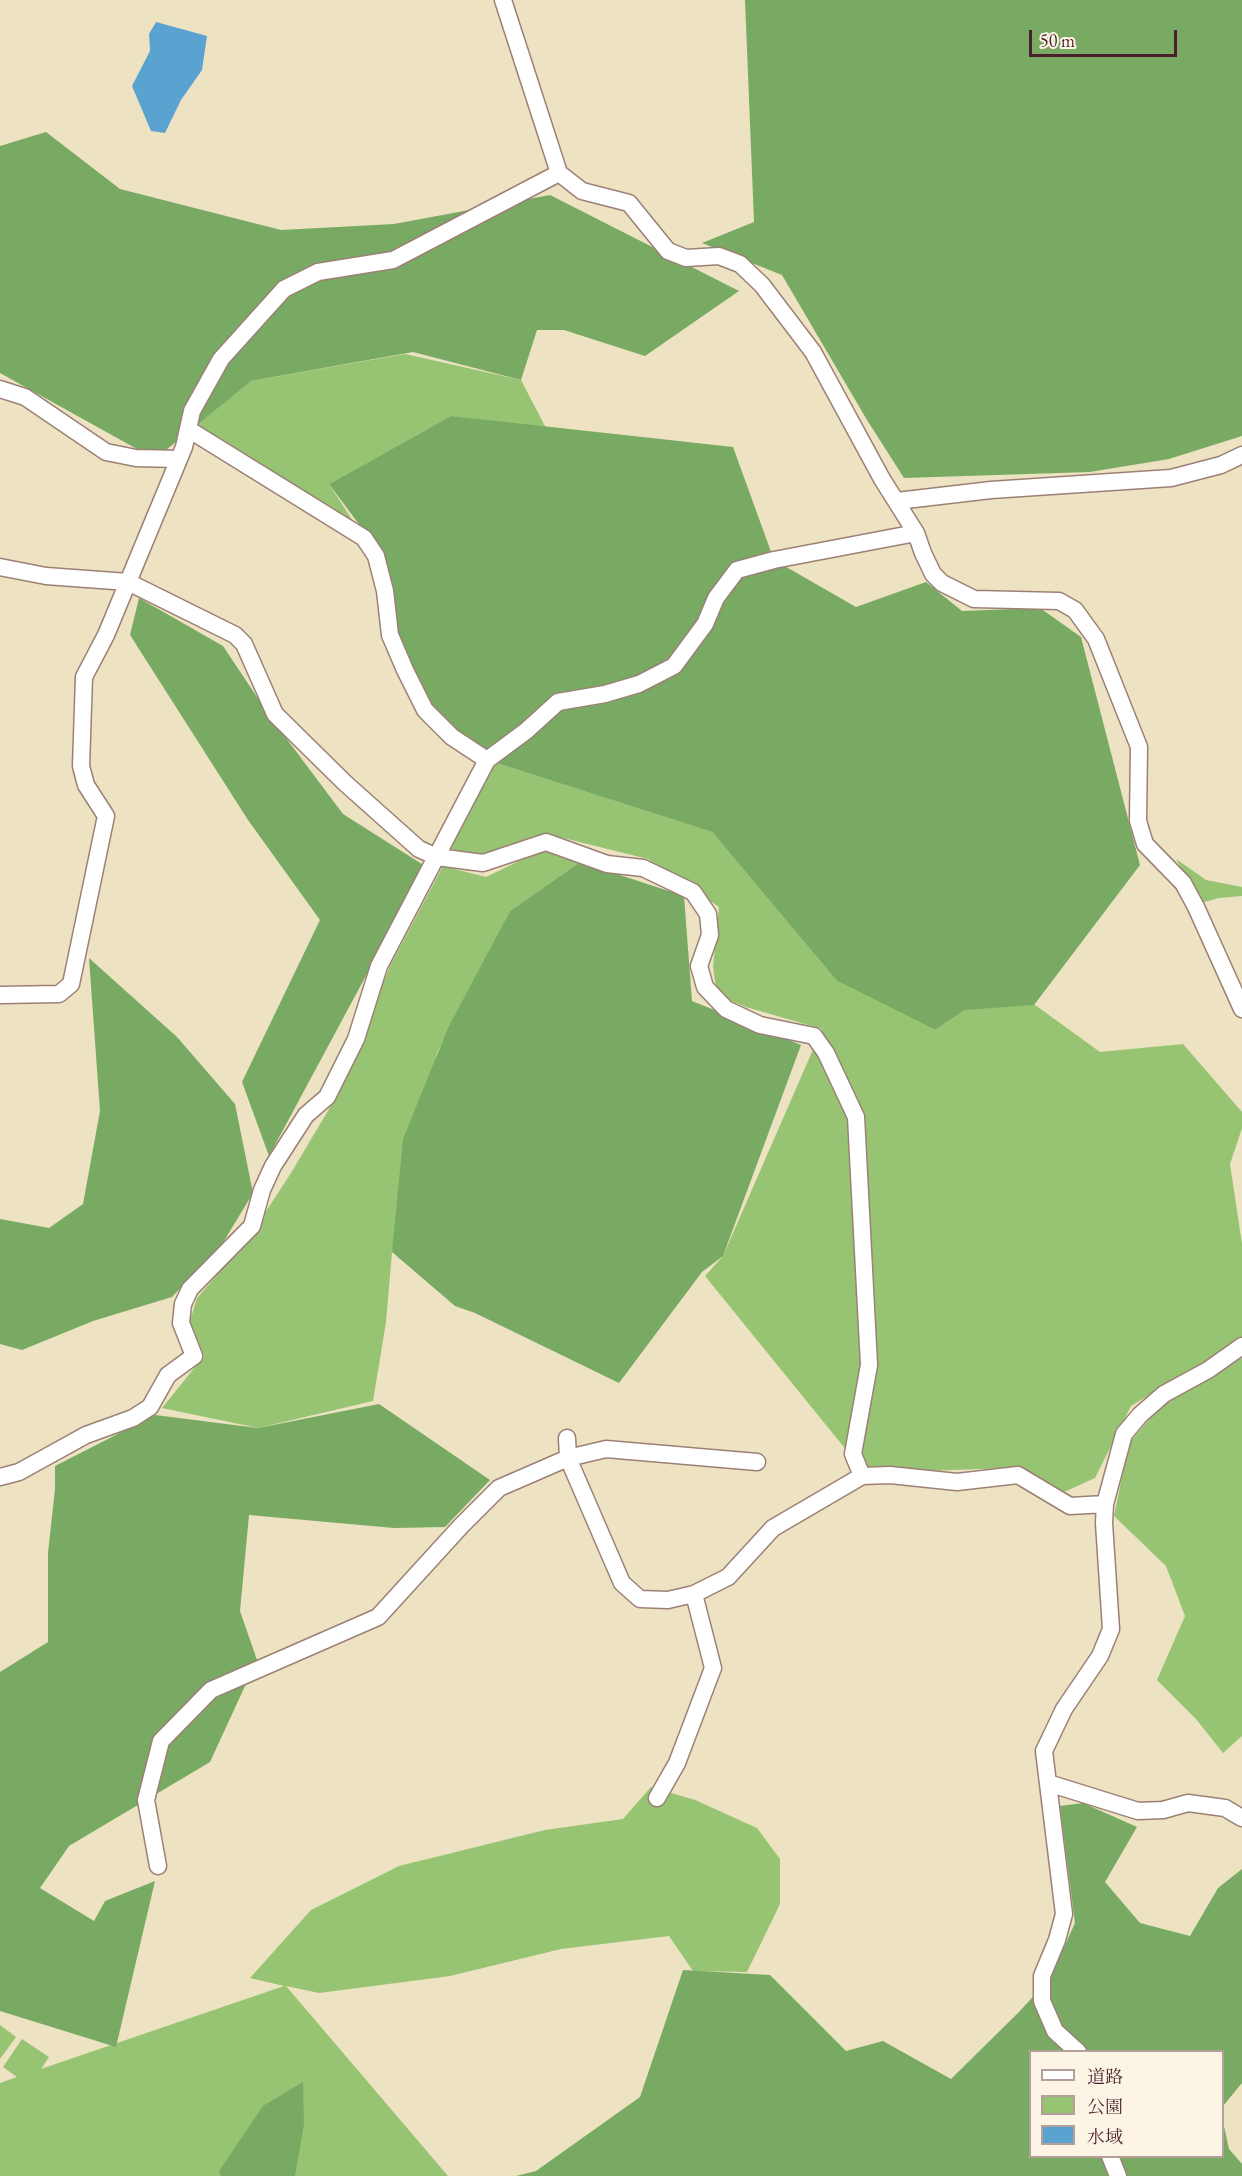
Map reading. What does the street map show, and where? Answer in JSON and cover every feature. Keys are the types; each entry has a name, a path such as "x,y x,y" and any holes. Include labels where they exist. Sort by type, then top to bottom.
{"street":[{"path":"503,0 559,173 582,191 629,203 668,251 686,258 719,256 740,264 762,285 813,352 882,479 916,533 928,563 942,583 974,599 1059,601 1075,610 1096,639 1139,747 1138,821 1145,844 1183,883 1242,1009"},
{"path":"0,995 59,994 71,984 106,816 86,785 81,766 84,677 106,635 184,447 192,411 221,359 284,289 318,272 393,260 559,173"},
{"path":"0,389 25,397 106,452 136,458 179,459"},
{"path":"188,429 364,538 376,556 385,591 390,635 425,710 452,737 487,760"},
{"path":"897,501 991,490 1171,478 1221,465 1242,455"},
{"path":"0,1477 19,1473 86,1435 133,1418 150,1407 168,1375 194,1356 181,1323 183,1304 190,1289 252,1226 262,1190 273,1166 306,1114 327,1097 357,1039 379,966 487,760 558,702 604,694 630,686 674,666 705,624 716,598 737,570 774,560 916,533"},
{"path":"0,567 46,576 128,582 236,635 244,644 275,714 345,783 418,849 437,857 483,864 546,842 607,864 643,868 693,892 708,914 710,935 699,966 705,987 726,1009 760,1025 814,1036 826,1053 856,1117 869,1365 853,1454 862,1476"},
{"path":"1076,2050 1055,2031 1042,2001 1042,1976 1057,1940 1064,1914 1044,1751 1064,1709 1100,1656 1111,1629 1104,1523 1105,1504 1124,1434 1140,1415 1164,1394 1208,1370 1242,1346"},
{"path":"567,1438 568,1458 622,1583 640,1599 668,1600 694,1594 728,1577 773,1528 862,1476 890,1475 957,1482 1018,1475 1070,1506 1105,1504"},
{"path":"158,1866 146,1800 161,1741 211,1690 378,1617 499,1488 568,1458 606,1449 757,1462"},
{"path":"657,1798 677,1763 713,1668 694,1594"},
{"path":"1048,1783 1138,1811 1163,1809 1188,1803 1225,1808 1242,1818"},
{"path":"1110,2158 1118,2176"}],"green space":[{"path":"745,0 1242,0 1242,436 1169,459 1090,472 904,478 867,420 782,275 702,243 754,222"},
{"path":"46,132 120,189 281,230 394,224 550,195 739,291 645,356 564,330 537,330 521,380 413,352 251,381 155,459 0,373 0,146"},
{"path":"405,354 521,380 546,428 451,416 329,484 364,538 188,429 251,381"},
{"path":"451,416 733,447 774,560 856,607 926,582 962,611 1040,608 1081,637 1140,865 1034,1005 965,1010 935,1030 837,981 712,832 487,760 452,737 412,684 367,535 329,484"},
{"path":"139,598 223,646 271,718 343,814 425,866 269,1156 242,1082 320,920 248,820 130,635"},
{"path":"487,760 712,832 837,981 935,1030 965,1010 1031,1002 1100,1052 1183,1044 1242,1112 1242,1128 1230,1164 1242,1244 1242,1339 1131,1406 1095,1478 1064,1492 1010,1468 865,1473 705,1276 723,1256 822,1029 746,1007 717,995 713,967 719,907 648,859 547,834 483,858 451,849"},
{"path":"544,849 580,862 510,911 437,1053 392,1252 386,1322 373,1401 258,1428 162,1408 204,1356 190,1321 197,1298 246,1242 335,1099 390,966 443,866 486,877"},
{"path":"1176,859 1206,880 1242,887 1242,896 1219,898 1201,903"},
{"path":"580,862 684,896 692,1001 801,1045 723,1256 702,1272 619,1383 475,1313 455,1306 392,1252 403,1139 448,1028 510,911"},
{"path":"89,958 177,1037 235,1104 253,1193 221,1246 172,1297 93,1321 22,1350 0,1344 0,1219 49,1228 83,1204 100,1111"},
{"path":"1242,1358 1242,1736 1223,1753 1196,1719 1157,1680 1185,1616 1166,1566 1114,1516 1129,1443 1159,1408"},
{"path":"379,1404 490,1480 445,1527 394,1528 249,1515 240,1611 257,1660 210,1762 69,1846 40,1888 94,1921 105,1901 155,1881 116,2047 0,2011 0,1672 48,1642 48,1553 55,1489 55,1466 155,1415 258,1428"},
{"path":"651,1787 695,1800 757,1828 780,1859 780,1904 747,1972 693,1971 669,1936 561,1949 450,1976 319,1993 286,1986 448,2176 0,2176 0,2083 17,2077 3,2067 22,2039 49,2057 41,2069 284,1986 250,1978 311,1910 399,1866 545,1830 623,1819"},
{"path":"1083,1803 1137,1827 1105,1882 1140,1923 1190,1936 1218,1888 1242,1869 1242,2083 1224,2105 1224,2050 1029,2050 1029,2158 1224,2158 1224,2126 1229,2149 1242,2164 1242,2176 516,2176 536,2171 640,2097 683,1970 770,1975 846,2051 883,2041 951,2079 1050,1978 1075,1923 1060,1806"},
{"path":"0,2025 16,2037 0,2059"},
{"path":"303,2082 304,2124 295,2176 221,2176 219,2171 263,2106"}],"water":[{"path":"156,22 207,36 202,70 181,100 165,133 151,131 132,86 150,51 149,34"}]}
